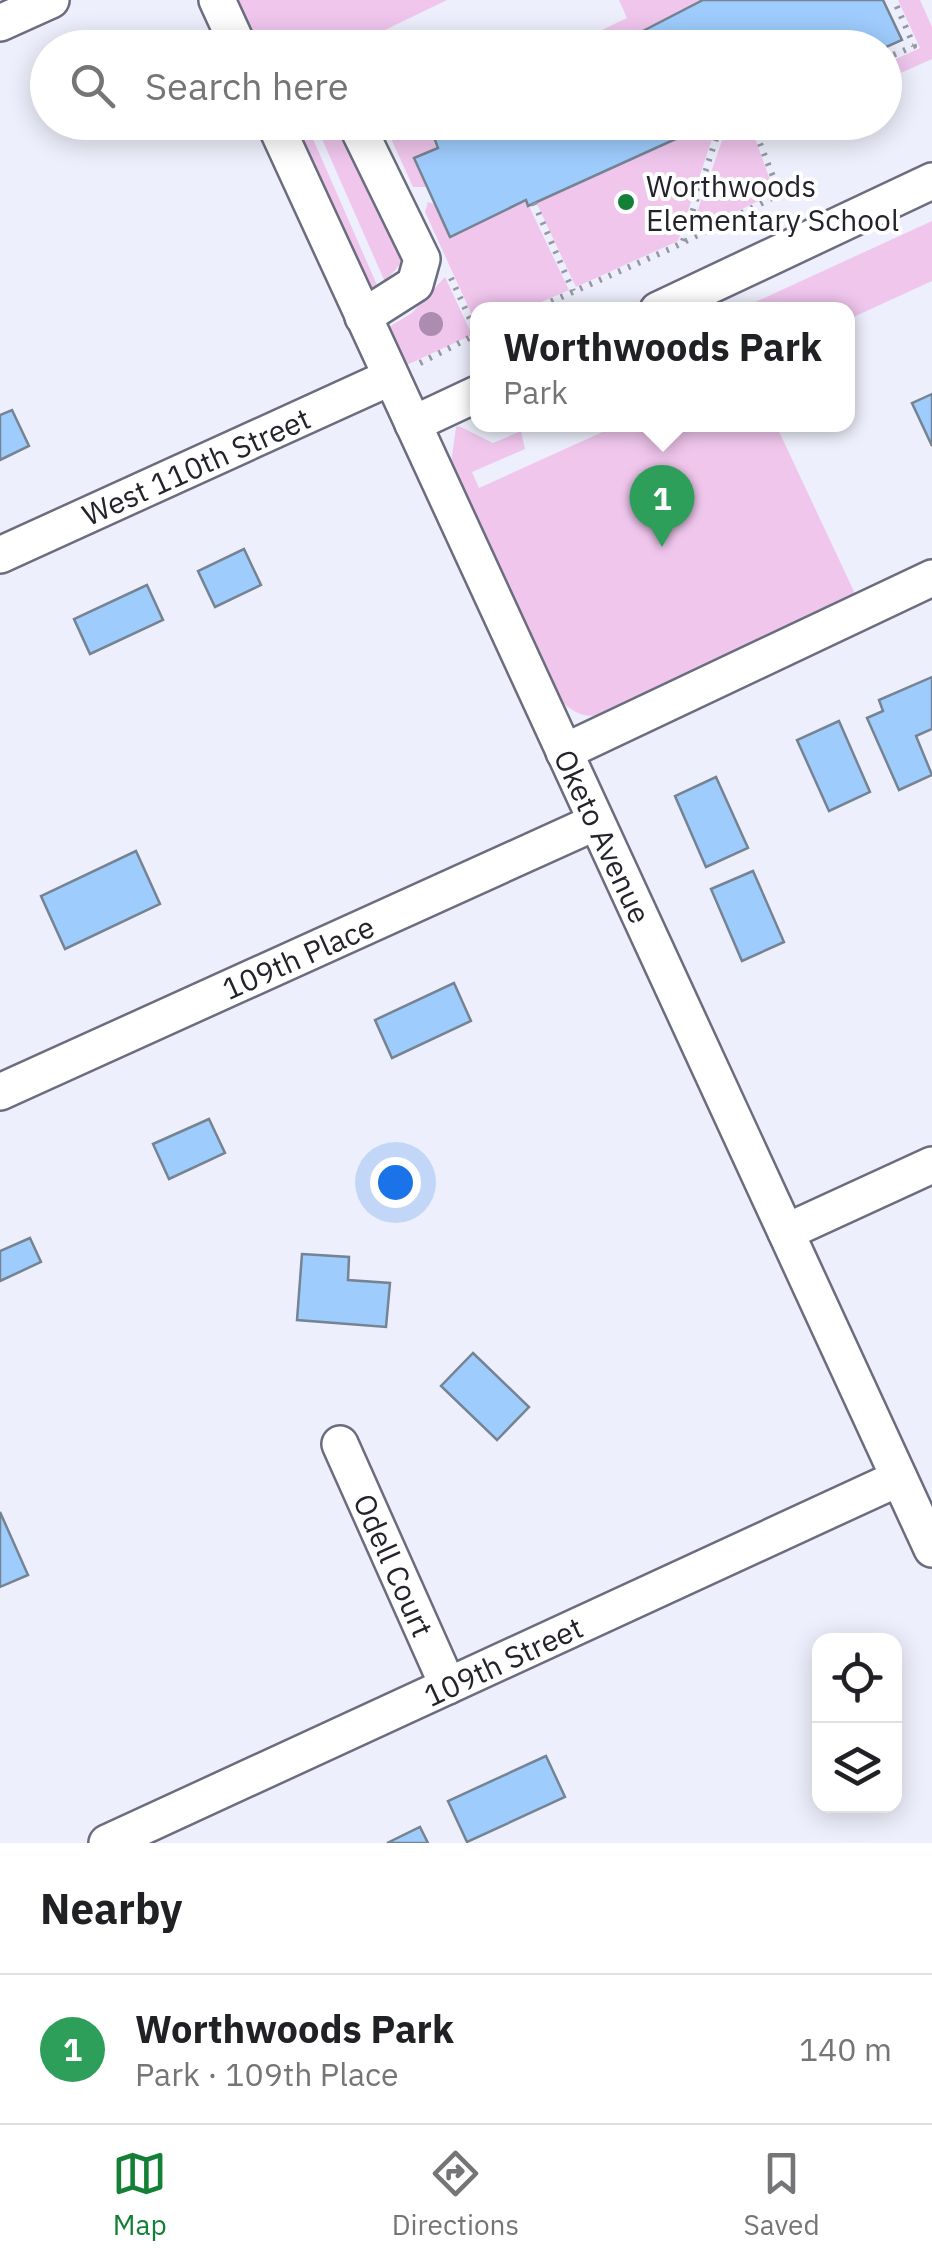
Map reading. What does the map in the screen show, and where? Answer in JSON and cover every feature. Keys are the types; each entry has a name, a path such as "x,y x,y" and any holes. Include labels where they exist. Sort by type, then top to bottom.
{"street":[{"path":"0,23 51,0"},
{"path":"217,0 231,30"},
{"name":"Oketo Avenue","path":"282,140 364,317 406,370 413,424 932,1550"},
{"path":"364,140 422,259 415,284 364,317"},
{"path":"675,302 932,181"},
{"name":"West 110th Street","path":"0,556 406,370"},
{"path":"413,424 470,397"},
{"path":"564,752 932,578"},
{"name":"109th Place","path":"0,1092 596,822"},
{"path":"786,1232 932,1165"},
{"name":"Odell Court","path":"340,1444 448,1686"},
{"name":"109th Street","path":"106,1843 899,1478"}],"path":[{"path":"894,0 914,46 902,52"},
{"path":"683,242 716,140"},
{"path":"549,302 780,194 759,140"},
{"path":"534,203 573,291"},
{"path":"406,370 470,338"}],"shaded area":[{"path":"236,0 447,0 385,30 251,30"},
{"path":"619,0 703,0 644,30 602,30 627,18"},
{"path":"898,0 920,0 932,27 932,59 902,72 902,56 920,48"},
{"path":"291,140 313,140 377,285 370,291"},
{"path":"322,140 351,140 399,244 402,262 385,282"},
{"path":"392,140 434,140 436,148 414,158 427,187 413,187"},
{"path":"671,140 712,140 678,241 576,287 536,202"},
{"path":"722,140 756,140 775,193 689,235"},
{"path":"526,200 569,290 541,302 470,302 470,311 425,212 428,202 434,204 450,237"},
{"path":"932,221 932,281 855,316 855,302 755,302"},
{"path":"445,277 470,336 398,369 384,330 412,313"},
{"path":"456,427 493,443 521,432 525,449 472,472 479,488 603,432 779,432 858,600 616,711 588,716 563,703 451,463"}],"building":[{"path":"703,0 883,0 897,30 645,30"},
{"path":"435,140 673,140 528,206 526,200 450,237 414,158 438,148"},
{"path":"932,394 932,446 912,403"},
{"path":"12,410 29,446 0,460 0,415"},
{"path":"244,549 261,585 215,607 198,571"},
{"path":"147,585 163,620 90,654 74,619"},
{"path":"932,677 932,729 916,736 932,775 899,790 867,718 883,711 879,700"},
{"path":"839,721 870,792 829,811 797,740"},
{"path":"716,777 748,848 706,867 675,796"},
{"path":"136,851 160,904 65,949 41,896"},
{"path":"753,871 784,942 742,961 711,889"},
{"path":"454,983 471,1021 392,1058 375,1020"},
{"path":"209,1119 225,1153 169,1179 153,1144"},
{"path":"30,1238 41,1262 0,1281 0,1251"},
{"path":"302,1254 349,1257 348,1280 390,1283 386,1327 297,1320"},
{"path":"473,1353 529,1407 497,1440 441,1386"},
{"path":"0,1512 28,1575 0,1587"},
{"path":"546,1756 565,1797 467,1842 448,1801"},
{"path":"420,1827 428,1843 387,1843"}],"place":[{"name":"Worthwoods Elementary School","path":"626,202"},
{"name":"Worthwoods Park","path":"662,547"}]}
